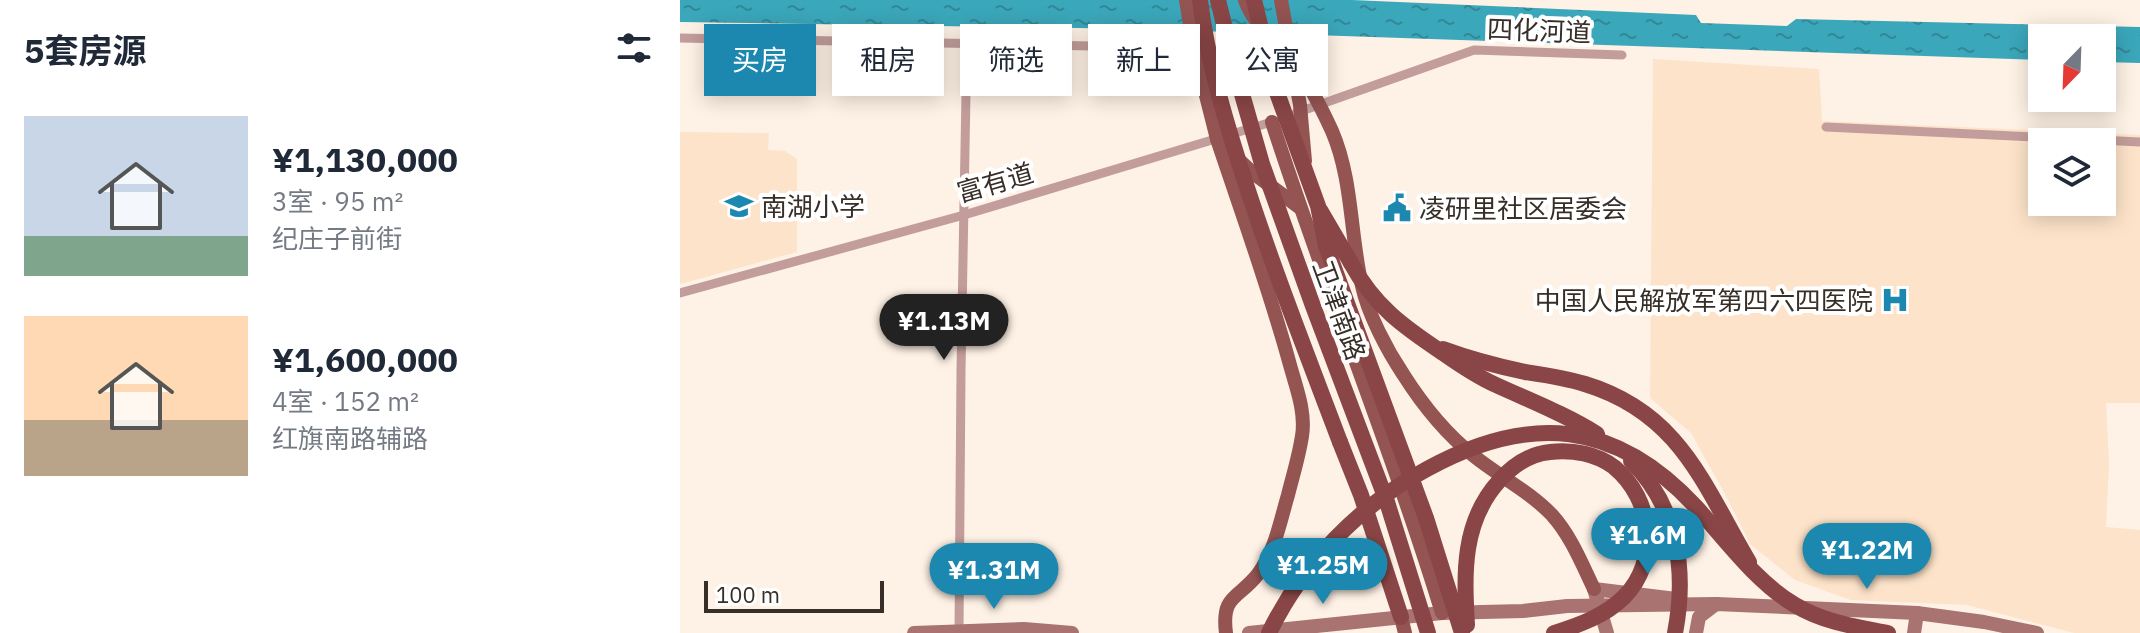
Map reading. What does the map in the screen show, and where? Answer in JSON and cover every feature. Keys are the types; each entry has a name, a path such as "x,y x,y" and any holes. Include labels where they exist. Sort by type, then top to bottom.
{"highway":[{"path":"1200,0 1211,62 1234,146 1261,229 1385,564 1403,625"},
{"name":"卫津南路","path":"1218,0 1262,164 1391,513 1426,629"},
{"name":"卫津南路","path":"1254,0 1275,87 1318,206 1326,246 1402,450 1464,633"},
{"path":"1318,206 1372,297 1397,321 1494,384 1583,425 1617,447 1641,471 1654,488 1677,541 1681,581 1675,633"},
{"path":"1428,343 1483,362 1585,384 1636,406 1664,428 1690,459 1754,570"},
{"path":"1269,633 1309,568 1347,527 1380,498 1421,472 1491,440 1561,433 1583,436 1642,459 1666,478 1725,542 1784,598 1813,614 1888,633"},
{"path":"1464,633 1467,549 1483,501 1507,472 1524,460 1550,452 1574,452 1589,455 1614,467 1634,490 1647,521 1647,550 1639,575 1622,599 1595,618 1554,633"}],"main road":[{"path":"1186,0 1190,24"},
{"path":"1245,0 1251,13 1301,73 1334,135 1341,158 1366,300 1403,374 1438,421 1457,440 1474,456 1527,493 1554,518 1594,589 1607,633"},
{"path":"1281,0 1304,132 1305,170"},
{"path":"1200,72 1217,139 1280,329 1303,426 1274,546 1256,577 1227,606 1224,613 1226,633"},
{"path":"1272,122 1299,207 1409,508 1442,613"},
{"path":"1217,139 1253,173 1299,207"},
{"path":"1594,589 1671,597 1691,605"},
{"path":"1249,633 1403,625 1442,613 1567,606 1716,604 1917,613 2037,633"},
{"path":"1696,633 1699,617 1716,604"},
{"path":"1914,633 1917,613"},
{"path":"914,633 1024,629 1072,633"}],"street":[{"path":"680,38 1088,46"},
{"name":"四化河道","path":"1320,104 1474,50 1622,55"},
{"path":"960,633 966,96"},
{"name":"富有道","path":"680,293 964,215 1272,122 1320,104"},
{"path":"1826,127 2140,142"}],"shaded area":[{"name":"中国人民解放军第四六四医院","path":"1653,59 1819,69 1822,121 2028,130 2028,216 2116,216 2116,134 2140,135 2140,403 2106,403 2109,464 2106,527 2140,530 2140,633 2074,633 1967,605 1851,600 1795,580 1750,544 1691,433 1650,398"},
{"name":"南湖小学","path":"680,132 769,133 768,150 785,151 797,159 797,252 680,284"}],"water":[{"path":"680,0 1352,0 1696,15 1701,23 1787,26 1796,19 2028,24 2028,60 1328,35 1328,24 1216,24 1216,32 1200,31 1200,24 1088,24 1088,28 1072,28 1072,24 960,26 680,22"},
{"path":"2116,26 2140,27 2140,63 2116,62"}],"place":[{"name":"南湖小学","path":"739,206"},
{"name":"凌研里社区居委会","path":"1397,208"},
{"name":"中国人民解放军第四六四医院","path":"1895,300"}]}
